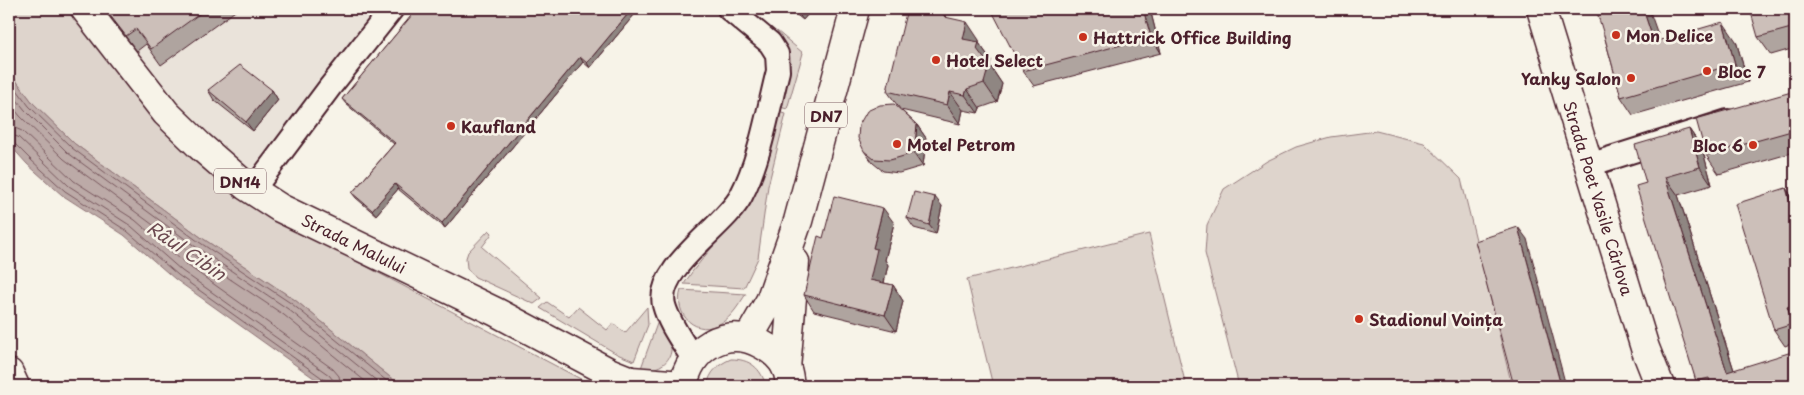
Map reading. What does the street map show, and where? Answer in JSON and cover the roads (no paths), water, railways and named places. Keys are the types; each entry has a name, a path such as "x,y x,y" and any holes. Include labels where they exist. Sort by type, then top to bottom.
{"main road":[{"name":"Strada Malului","path":"85,9 166,113 200,146 253,190 280,208 487,308 611,373 631,381 683,386"},
{"name":"DN7","path":"788,377 772,350 749,337 770,301 798,221 855,9"},
{"name":"Strada Poet Vasile Cârlova","path":"1541,9 1645,348 1660,386"},
{"name":"DN7","path":"788,377 798,221"},
{"path":"683,386 686,372 693,359 702,349 714,342 730,337 749,337"},
{"path":"9,373 16,386"}],"street":[{"path":"253,190 330,87 392,9"},
{"path":"693,359 671,322 664,304 664,293 668,279 686,256 724,218 741,197 754,166 778,71 777,54 770,43 729,9"},
{"path":"1589,164 1745,115"},
{"path":"686,256 674,293 676,313 688,328 714,342"}],"water":[{"name":"Râul Cibin","path":"9,71 33,103 75,144 202,238 295,300 401,386 325,386 175,279 124,235 62,195 27,164 9,144"}],"place":[{"name":"Mon Delice","path":"1616,35"},
{"name":"Hattrick Office Building","path":"1083,37"},
{"name":"Hotel Select","path":"936,60"},
{"name":"Bloc 7","path":"1707,71"},
{"name":"Yanky Salon","path":"1631,78"},
{"name":"Kaufland","path":"451,126"},
{"name":"Motel Petrom","path":"897,144"},
{"name":"Bloc 6","path":"1753,145"},
{"name":"Stadionul Voința","path":"1359,319"}]}
